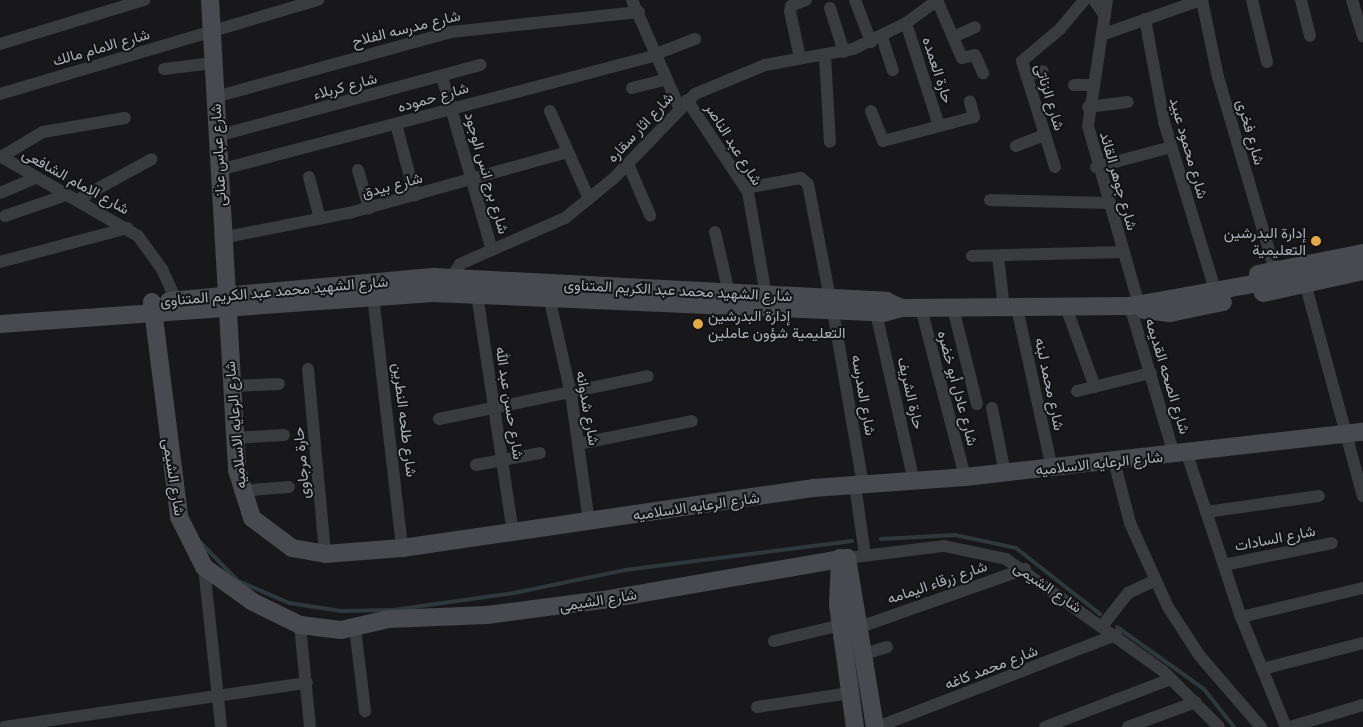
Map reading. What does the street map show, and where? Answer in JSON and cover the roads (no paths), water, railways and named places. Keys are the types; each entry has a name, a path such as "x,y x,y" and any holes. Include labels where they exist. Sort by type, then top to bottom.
{"street":[{"path":"0,44 144,0"},
{"name":"شارع عباس عنانى","path":"210,0 225,303"},
{"name":"شارع الامام مالك","path":"0,94 318,0"},
{"name":"شارع عبد الناصر","path":"633,0 667,79 746,188 766,295"},
{"path":"800,58 790,11 791,6 806,0"},
{"path":"855,0 893,70"},
{"path":"937,0 962,58 975,55 983,73"},
{"name":"شارع اثار سقاره","path":"448,285 460,264 565,218 589,200 628,164 683,103 737,74 800,58 844,52 876,39 906,23 937,0"},
{"name":"شارع الزناتى","path":"1054,167 1022,61 1060,29 1084,0"},
{"path":"1094,0 1105,16"},
{"name":"شارع جوهر القائد","path":"1107,0 1104,34 1088,107 1096,167 1122,252 1133,302"},
{"path":"1104,34 1202,0"},
{"name":"شارع فخرى","path":"1202,0 1218,77 1276,276"},
{"path":"1252,0 1267,62"},
{"path":"1301,0 1310,36"},
{"path":"1352,0 1363,36"},
{"path":"830,8 844,52"},
{"name":"شارع مدرسه الفلاح","path":"215,97 451,32 639,12"},
{"name":"شارع محمود عبيد","path":"1145,20 1171,147 1213,283"},
{"name":"حارة العمده","path":"906,23 939,126"},
{"path":"953,37 975,27"},
{"name":"شارع حموده","path":"219,170 656,54 695,39"},
{"path":"825,56 830,142"},
{"path":"164,69 213,63"},
{"name":"شارع كربلاء","path":"217,136 482,65"},
{"path":"1026,76 1043,71"},
{"name":"شارع برج انس الوجود","path":"442,77 492,250"},
{"path":"632,88 667,79"},
{"path":"1074,85 1093,85"},
{"name":"حارة العمده","path":"871,111 882,141 974,117 970,102"},
{"path":"1088,107 1128,102"},
{"path":"550,111 589,200"},
{"path":"0,156 43,132 125,118"},
{"path":"396,124 415,196"},
{"path":"1016,146 1044,136"},
{"path":"1096,167 1171,147"},
{"name":"شارع بيدق","path":"221,238 320,220 369,208 568,152"},
{"name":"شارع الامام الشافعى","path":"0,156 35,178 128,228 151,252 178,306"},
{"path":"5,216 71,197 152,160"},
{"path":"628,164 650,215"},
{"path":"358,170 369,208"},
{"path":"309,176 320,220"},
{"path":"0,193 35,178"},
{"name":"شارع المدرسه","path":"746,188 800,178 808,184 832,305 859,484 865,555"},
{"path":"990,200 1108,203"},
{"path":"0,262 128,228"},
{"path":"715,232 729,293"},
{"path":"972,256 1122,252"},
{"name":"شارع محمد لبنه","path":"998,256 1052,468"},
{"path":"902,308 1133,302 1213,283 1362,264"},
{"path":"1133,302 1156,314 1179,312 1305,283 1362,264"},
{"path":"1010,304 1066,307 1133,302 1276,276"},
{"path":"1305,283 1356,433 1363,496"},
{"name":"شارع الشهيد محمد عبد الكريم المتناوى","path":"225,303 448,285 729,293 766,295 876,312 902,308"},
{"name":"شارع الشهيد محمد عبد الكريم المتناوى","path":"0,324 178,306 373,296 448,285"},
{"name":"شارع الشهيد محمد عبد الكريم المتناوى","path":"476,287 550,301 832,305 886,300 902,308"},
{"name":"شارع حسن عبد الله","path":"476,287 513,533"},
{"name":"شارع طلحه النطرين","path":"373,296 402,548"},
{"name":"شارع شدوانه","path":"550,301 571,394 589,522"},
{"name":"شارع الصحه القديمه","path":"1133,302 1151,373 1180,454"},
{"name":"شارع الرعايه الاسلاميه","path":"225,303 233,438 240,491 252,518 277,541 325,554 402,548 859,484 1005,473 1356,433"},
{"path":"1066,307 1095,387"},
{"name":"شارع الشهيد محمد عبد الكريم المتناوى","path":"0,314 153,308"},
{"name":"شارع الشيمى","path":"153,308 175,502 184,532 204,567 253,602 300,625 328,630 355,628 390,619 487,615 603,600 865,555 965,548 1025,569 1116,635 1171,678 1219,727"},
{"name":"شارع عادل أبو خضره","path":"920,308 965,477"},
{"path":"953,308 977,404"},
{"name":"حارة الشريف","path":"876,312 914,481"},
{"name":"حارة مرجاوى","path":"308,369 325,554"},
{"path":"1077,391 1151,373"},
{"path":"439,419 496,411 648,376"},
{"path":"230,386 279,384"},
{"path":"992,408 1005,473"},
{"path":"578,444 692,421"},
{"path":"233,438 284,435"},
{"path":"476,465 540,454"},
{"path":"1180,454 1206,512 1241,617 1288,727 1363,705"},
{"path":"1114,461 1130,523 1154,581 1182,632 1261,727"},
{"path":"240,491 289,487"},
{"path":"1206,512 1319,496"},
{"name":"شارع السادات","path":"1224,565 1332,543"},
{"path":"844,558 841,625 855,727"},
{"path":"844,558 860,626 876,727"},
{"path":"204,567 216,696 221,727"},
{"name":"شارع زرقاء اليمامه","path":"860,626 1025,569"},
{"path":"1103,626 1128,594 1154,581"},
{"path":"1241,617 1363,588"},
{"path":"300,625 310,727"},
{"path":"774,641 841,625"},
{"path":"355,628 365,711"},
{"name":"شارع محمد كاغه","path":"876,727 1116,635"},
{"path":"1262,669 1363,643"},
{"path":"864,654 887,647"},
{"path":"1045,727 1171,678"},
{"path":"4,727 307,683"},
{"path":"757,707 850,693"},
{"path":"1128,727 1196,702"}],"waterway":[{"path":"881,539 955,535 1016,548 1100,614"},
{"path":"200,542 238,581 289,603 341,611 393,610 514,593 625,570 852,541"},
{"path":"1117,627 1204,689 1234,727"}],"place":[{"name":"إدارة البدرشين التعليمية","path":"1316,241"},
{"name":"إدارة البدرشين التعليمية شؤون عاملين","path":"698,324"}]}
